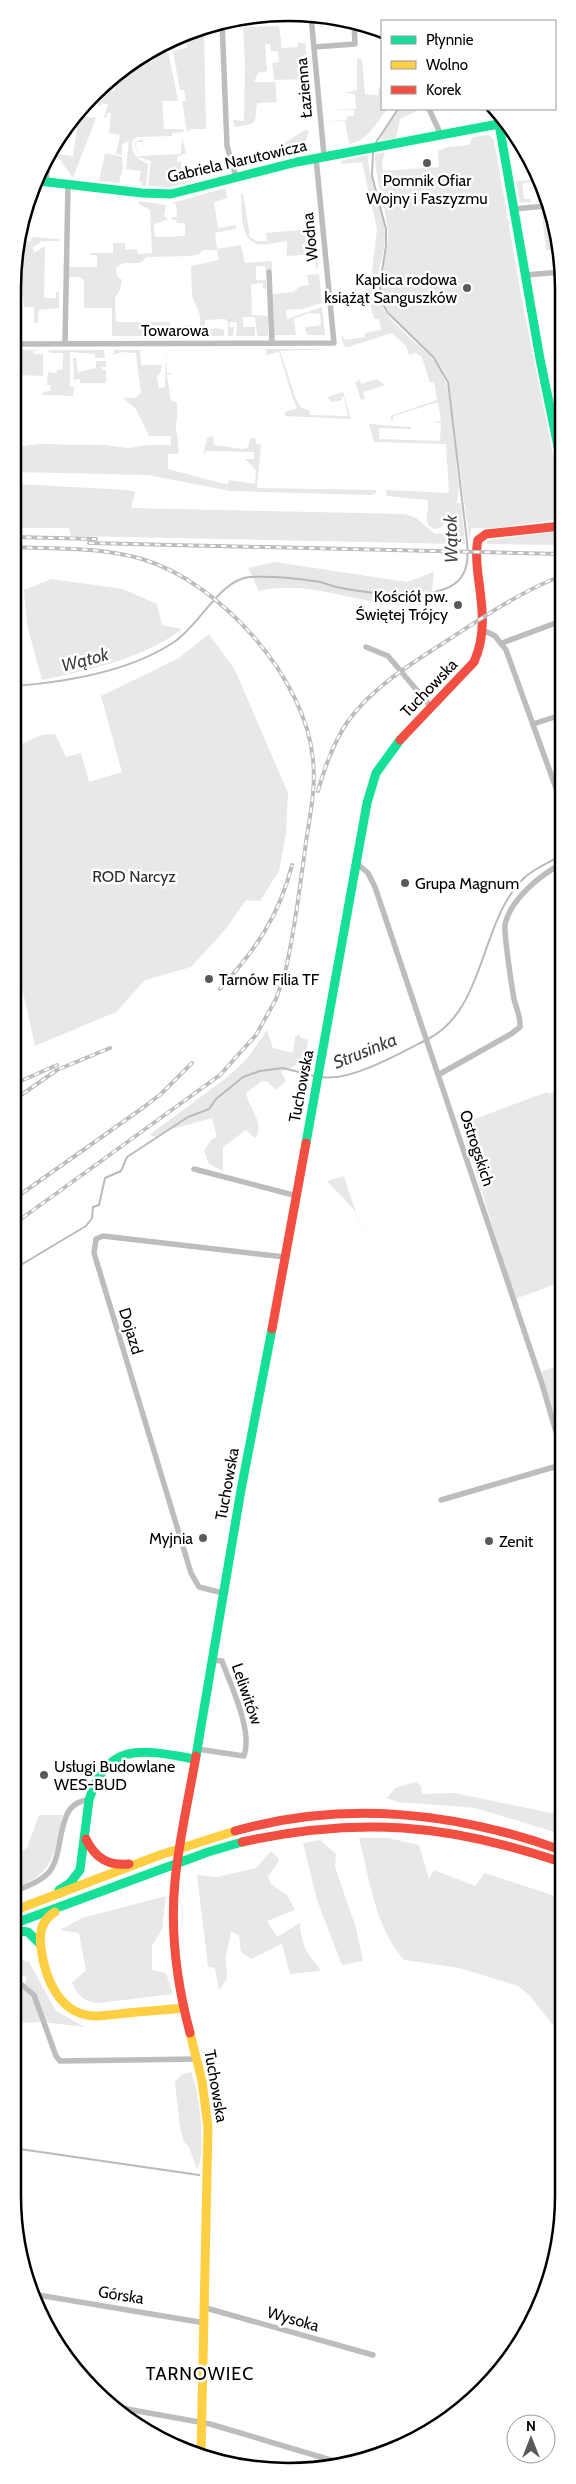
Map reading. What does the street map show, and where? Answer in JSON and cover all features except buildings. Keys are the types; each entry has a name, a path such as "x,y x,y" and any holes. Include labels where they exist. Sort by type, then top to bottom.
{"main road":[{"name":"Gabriela Narutowicza","path":"44,181 162,194 320,157 499,124"},
{"path":"502,128 513,209 555,428"},
{"name":"Tuchowska","path":"202,2449 208,2127 197,2059 184,2008 175,1951 175,1890 223,1593 320,1071 355,862 366,803 376,773 396,744 474,662 482,647 485,631 477,563 478,540 486,534 555,527"},
{"path":"37,1902 76,1877 86,1839 90,1800 96,1779 102,1768 124,1754 144,1751 196,1754"},
{"path":"21,1908 207,1839 250,1826 307,1816 387,1813 465,1821 519,1834 555,1848"},
{"path":"21,1921 236,1843 321,1827 377,1825 415,1827 486,1838 555,1860"},
{"path":"86,1839 93,1854 105,1863 122,1865 151,1860"},
{"path":"73,1902 51,1914 40,1929 40,1944 50,1981 56,1995 67,2007 82,2014 110,2016 184,2008"},
{"path":"21,1931 28,1932 40,1944"}],"street":[{"name":"Łazienna","path":"312,23 320,157"},
{"path":"222,29 227,146 236,178"},
{"name":"Łazienna","path":"314,47 355,44 354,29"},
{"path":"429,110 441,135"},
{"name":"Wodna","path":"320,157 334,343"},
{"path":"65,344 68,184"},
{"path":"513,209 542,206"},
{"path":"269,272 272,343"},
{"path":"526,275 554,273"},
{"name":"Towarowa","path":"21,344 334,343"},
{"path":"502,643 555,623"},
{"path":"485,631 495,636 502,643 555,781"},
{"path":"366,647 388,656 431,708"},
{"path":"533,724 555,716"},
{"name":"Ostrogskich","path":"355,862 368,873 375,888 542,1384 555,1428"},
{"path":"438,1075 512,1034 520,1027 520,1018 513,996 505,925 526,890 541,875 555,867"},
{"path":"194,1169 297,1196"},
{"name":"Dojazd","path":"223,1593 199,1588 191,1573 94,1253 96,1239 103,1236 285,1257"},
{"path":"441,1500 555,1467"},
{"name":"Leliwitów","path":"196,1754 244,1756 246,1749 246,1737 241,1717 222,1662 213,1660"},
{"path":"21,1889 36,1882 50,1870 57,1858 68,1810 81,1800 90,1800"},
{"path":"21,1986 29,1989 34,1995 52,2047 60,2060 197,2059"},
{"name":"Górska","path":"41,2295 205,2323"},
{"name":"Wysoka","path":"206,2308 373,2355"},
{"path":"128,2409 202,2423 328,2459"}],"green space":[{"path":"279,26 282,48 298,47 298,43 304,43 305,41 309,79 274,80 272,63 279,62 278,51 271,51 270,44 265,44 267,71 258,73 254,82 275,82 277,102 257,103 255,121 251,124 235,127 233,120 244,121 245,64 243,27"},
{"path":"204,34 206,129 190,129 190,131 187,131 182,101 186,101 184,90 180,90 173,51 187,48 186,42"},
{"path":"165,51 169,55 178,101 162,101 164,129 183,129 184,132 172,133 172,136 137,137 132,141 136,156 148,164 146,186 141,186 142,182 139,182 141,171 126,169 129,141 122,144 122,155 116,154 120,135 109,133 111,113 108,113 106,118 104,117 108,105 102,103 101,106 95,104 110,89 115,91 115,85 126,76 147,62 153,61 153,58"},
{"path":"357,59 362,59 365,94 378,95 379,87 381,87 381,110 386,110 367,135 349,144 345,121 327,121 347,120 347,116 354,116 354,110 326,110 356,109 355,94 345,93 357,90"},
{"path":"399,110 419,110 400,119 396,138 380,141 387,125"},
{"path":"83,117 96,118 73,178 57,155 73,156 78,124"},
{"path":"305,130 309,131 304,146 283,152 280,146"},
{"path":"489,135 494,140 522,300 555,465 555,520 496,528 471,528 470,544 447,377 433,356 390,314 381,296 380,280 388,237 386,217 377,178 375,154 385,152 382,162 383,171 439,167 438,151 448,147 469,145 473,137"},
{"path":"182,138 186,153 177,157 177,162 181,162 182,180 192,180 191,182 169,187 148,186 151,161 138,157 134,142 143,139 143,142 135,142 138,156 181,154"},
{"path":"105,153 122,157 123,167 119,183 99,181"},
{"path":"368,155 385,237 378,279 378,296 385,312 399,328 432,358 444,376 451,405 459,485 457,503 461,503 465,544 459,544 458,537 453,535 452,544 71,536 69,528 21,528 21,484 128,490 135,492 131,508 405,514 416,518 435,534 455,532 451,513 441,528 434,529 429,526 427,523 427,500 387,496 386,490 449,493 446,444 374,442 369,424 411,427 411,429 379,428 379,439 440,441 441,423 433,423 441,421 438,402 394,416 392,421 390,416 437,400 434,382 430,383 422,357 416,353 409,355 406,346 392,333 348,347 344,346 341,334 345,340 365,337 365,333 381,330 379,319 374,319 366,289 370,289 377,229 362,162 342,164 341,161"},
{"path":"531,180 532,182 522,183 524,199 531,199 531,202 520,203 516,181"},
{"path":"225,188 227,198 214,202 218,228 237,225 235,229 215,233 217,249 241,245 245,263 270,261 272,263 272,270 266,270 266,276 265,266 256,266 256,280 266,280 266,289 263,289 263,283 251,284 252,315 268,316 268,336 257,336 255,317 243,317 243,327 255,327 255,336 236,336 237,322 230,322 229,327 234,327 233,336 228,336 228,322 225,319 205,320 205,330 217,328 224,330 224,336 200,336 200,315 192,296 191,266 219,260 217,250 203,250 199,254 191,256 147,257 140,263 124,263 116,267 117,276 122,280 120,290 115,298 116,322 170,322 170,326 193,325 194,336 112,336 112,308 84,308 84,280 79,277 69,277 69,267 97,267 97,255 90,255 90,253 113,253 113,243 125,243 125,250 137,249 138,254 152,253 150,210 139,204 139,201 166,205 164,217 167,217 167,220 154,224 155,237 185,236 185,223 177,223 176,220 172,220 172,217 177,217 176,204 172,203"},
{"path":"243,193 250,237 257,241 267,241 266,233 311,229 310,217 313,216 316,242 302,244 302,247 316,247 318,269 316,269 314,254 287,256 287,241 263,245 251,241 244,230 241,194"},
{"path":"542,212 544,212 546,219 552,250 546,250"},
{"path":"32,237 59,239 59,241 42,241 33,247 34,253 45,246 44,298 56,298 56,292 59,292 59,308 39,310 38,323 34,323 34,307 24,307 23,296 21,295 25,241 31,241"},
{"path":"319,274 322,303 299,310 302,306 299,309 286,310 287,319 322,307 325,335 307,335 305,327 321,325 320,314 309,313 294,319 296,335 274,335 273,294 293,292 301,286 309,285 307,275"},
{"path":"266,349 329,349 280,351 296,399 301,408 309,410 310,415 348,416 344,397 341,397 342,400 332,402 327,397 343,392 351,419 285,416 285,412 297,408 279,352 266,355"},
{"path":"21,350 43,350 33,351 33,354 43,354 43,376 21,375"},
{"path":"48,350 104,350 105,358 95,358 95,354 70,352 70,387 74,387 73,396 42,395 42,392 50,391 51,385 47,385 48,372 56,373 57,370 63,369 63,353 50,353"},
{"path":"114,350 140,350 141,365 162,365 157,377 159,388 165,387 166,350 167,373 174,373 167,375 171,401 177,402 176,426 179,447 178,454 168,454 168,469 221,483 228,484 229,480 255,484 256,470 245,459 254,459 254,452 205,451 205,457 204,451 207,438 213,436 214,445 243,449 248,447 250,439 255,437 256,444 261,444 257,488 376,490 376,493 371,495 230,491 148,475 21,472 21,446 39,444 105,445 128,448 149,445 171,445 171,436 149,436 136,409 123,398 135,398 141,393 136,353 121,352 113,355"},
{"path":"73,358 76,358 78,372 96,368 96,361 106,361 106,367 102,367 102,370 106,370 106,383 80,383 80,379 75,379 74,382"},
{"path":"377,379 385,385 363,392 365,399 361,400 355,382 360,380 361,384"},
{"path":"555,532 555,545 487,544 487,540"},
{"path":"275,562 407,582 434,572 431,601 396,605 328,592 294,588 276,588 259,591 248,568"},
{"path":"51,579 123,589 157,604 162,625 182,629 166,640 133,656 42,680 27,625 24,590"},
{"name":"ROD Narcyz","path":"209,634 235,670 288,793 286,833 279,871 260,901 246,900 225,930 191,967 145,980 116,1012 35,1046 21,983 21,861 23,860 21,854 21,744 42,735 55,734 66,757 81,753 89,782 122,772 101,696 179,658"},
{"path":"267,1030 273,1048 293,1053 295,1038 298,1034 301,1038 308,1040 306,1054 299,1064 281,1072 286,1081 276,1090 268,1082 262,1081 246,1093 258,1122 258,1133 255,1138 246,1130 223,1147 223,1171 209,1164 204,1151 211,1140 217,1137 212,1118 172,1129 157,1137 149,1135 225,1079 246,1060"},
{"path":"547,1092 549,1094 555,1092 555,1284 515,1299 461,1124"},
{"path":"344,1176 368,1248 355,1211 327,1181"},
{"path":"555,1367 555,1421 540,1372"},
{"path":"416,1782 421,1786 422,1794 454,1793 555,1814 555,1832 476,1808 398,1802 387,1798 395,1788"},
{"path":"39,1815 62,1815 57,1841 50,1861 37,1877 21,1886 21,1852 27,1848"},
{"path":"359,1838 388,1838 419,1845 429,1879 434,1870 475,1886 485,1873 555,1896 555,2027 531,1997 518,1986 460,1968 404,1960 386,1933 370,1886"},
{"path":"320,1840 336,1854 335,1867 356,1928 363,1961 342,1965 317,1900 303,1843"},
{"path":"271,1851 279,1861 268,1877 271,1884 287,1895 295,1910 267,1921 277,1937 300,1923 305,1947 320,1971 290,1974 282,1944 251,1959 241,1952 239,1935 231,1932 226,1957 227,1979 219,1990 215,1968 208,1967 197,1875 217,1877 256,1868"},
{"path":"166,1896 162,1929 152,1946 152,1970 166,1973 173,1994 99,2003 82,1997 72,1983 86,1970 79,1933 60,1930 82,1918"},
{"path":"21,1960 29,1962 56,2011 85,2027 43,2022 21,2023 21,1985 24,1986 27,1978 21,1974"},
{"path":"191,2072 197,2092 202,2136 200,2161 197,2169 189,2147 184,2142 180,2128 175,2082 181,2075"}],"waterway":[{"name":"Wątok","path":"375,144 397,110"},
{"name":"Wątok","path":"21,685 55,682 97,674 137,661 174,642 183,635 219,594 239,580 250,577 317,581 336,587 382,594 434,592 448,588 462,577 468,552 448,382 434,358 388,313 381,301 380,284 386,246 386,229 372,176 373,151"},
{"name":"Strusinka","path":"428,1039 447,1026 461,1008 472,987 508,898 526,876 555,859"},
{"name":"Strusinka","path":"322,1077 346,1075 360,1071 424,1041"},
{"name":"Strusinka","path":"21,1265 86,1226 92,1218 93,1207 99,1205 105,1178 121,1171 127,1157 188,1117 209,1109 216,1099 243,1077 260,1071 283,1068 314,1076"},
{"path":"21,2149 199,2175"}],"railway":[{"path":"21,537 96,539"},
{"path":"89,543 555,554"},
{"path":"21,547 111,552 142,559 171,571 201,589 229,611 254,637 276,666 294,697 307,729 313,760 314,781 297,908 285,973 276,999 256,1035 220,1075 21,1219"},
{"path":"318,791 330,755 343,729 358,708 382,686 407,667 489,613 531,589 555,578"},
{"path":"220,989 255,946 273,917 287,884 292,865"},
{"path":"21,1095 57,1070 110,1048"},
{"path":"21,1194 161,1094 192,1063"},
{"path":"21,1081 57,1065"}],"traffic: fast":[{"path":"44,182 142,193 171,194 297,162 498,124"},
{"path":"499,125 540,359 555,432"},
{"path":"306,1143 367,803 376,773 400,740"},
{"path":"196,1756 241,1490 272,1329"},
{"path":"89,1800 97,1781 106,1767 117,1758 144,1752 195,1759"},
{"path":"59,1890 70,1883 80,1870 89,1800"},
{"path":"21,1921 208,1852 242,1842"},
{"path":"21,1931 28,1932 40,1944"}],"traffic: slow":[{"path":"21,1908 160,1855 235,1831"},
{"path":"55,1912 50,1915 42,1928 40,1943 43,1960 56,1994 73,2010 96,2016 184,2008"},
{"path":"190,2033 202,2081 208,2127 201,2449"}],"traffic: jam":[{"path":"400,740 474,662 482,630 482,608 477,558 478,540 486,534 555,527"},
{"path":"272,1329 306,1143"},
{"path":"190,2033 178,1977 173,1919 179,1850 196,1756"},
{"path":"235,1831 276,1821 317,1816 358,1813 400,1815 440,1819 481,1827 555,1848"},
{"path":"242,1842 325,1829 403,1828 480,1839 555,1860"},
{"path":"86,1839 98,1856 103,1859 115,1864 129,1864"}],"place":[{"name":"Pomnik Ofiar Wojny i Faszyzmu","path":"427,163"},
{"name":"Kaplica rodowa książąt Sanguszków","path":"467,288"},
{"name":"Kościół pw. Świętej Trójcy","path":"458,605"},
{"name":"Grupa Magnum","path":"405,883"},
{"name":"Tarnów Filia TF","path":"209,979"},
{"name":"Myjnia","path":"203,1538"},
{"name":"Zenit","path":"489,1541"},
{"name":"Usługi Budowlane WES-BUD","path":"44,1775"}],"district":[{"name":"TARNOWIEC","path":"200,2374"}]}
